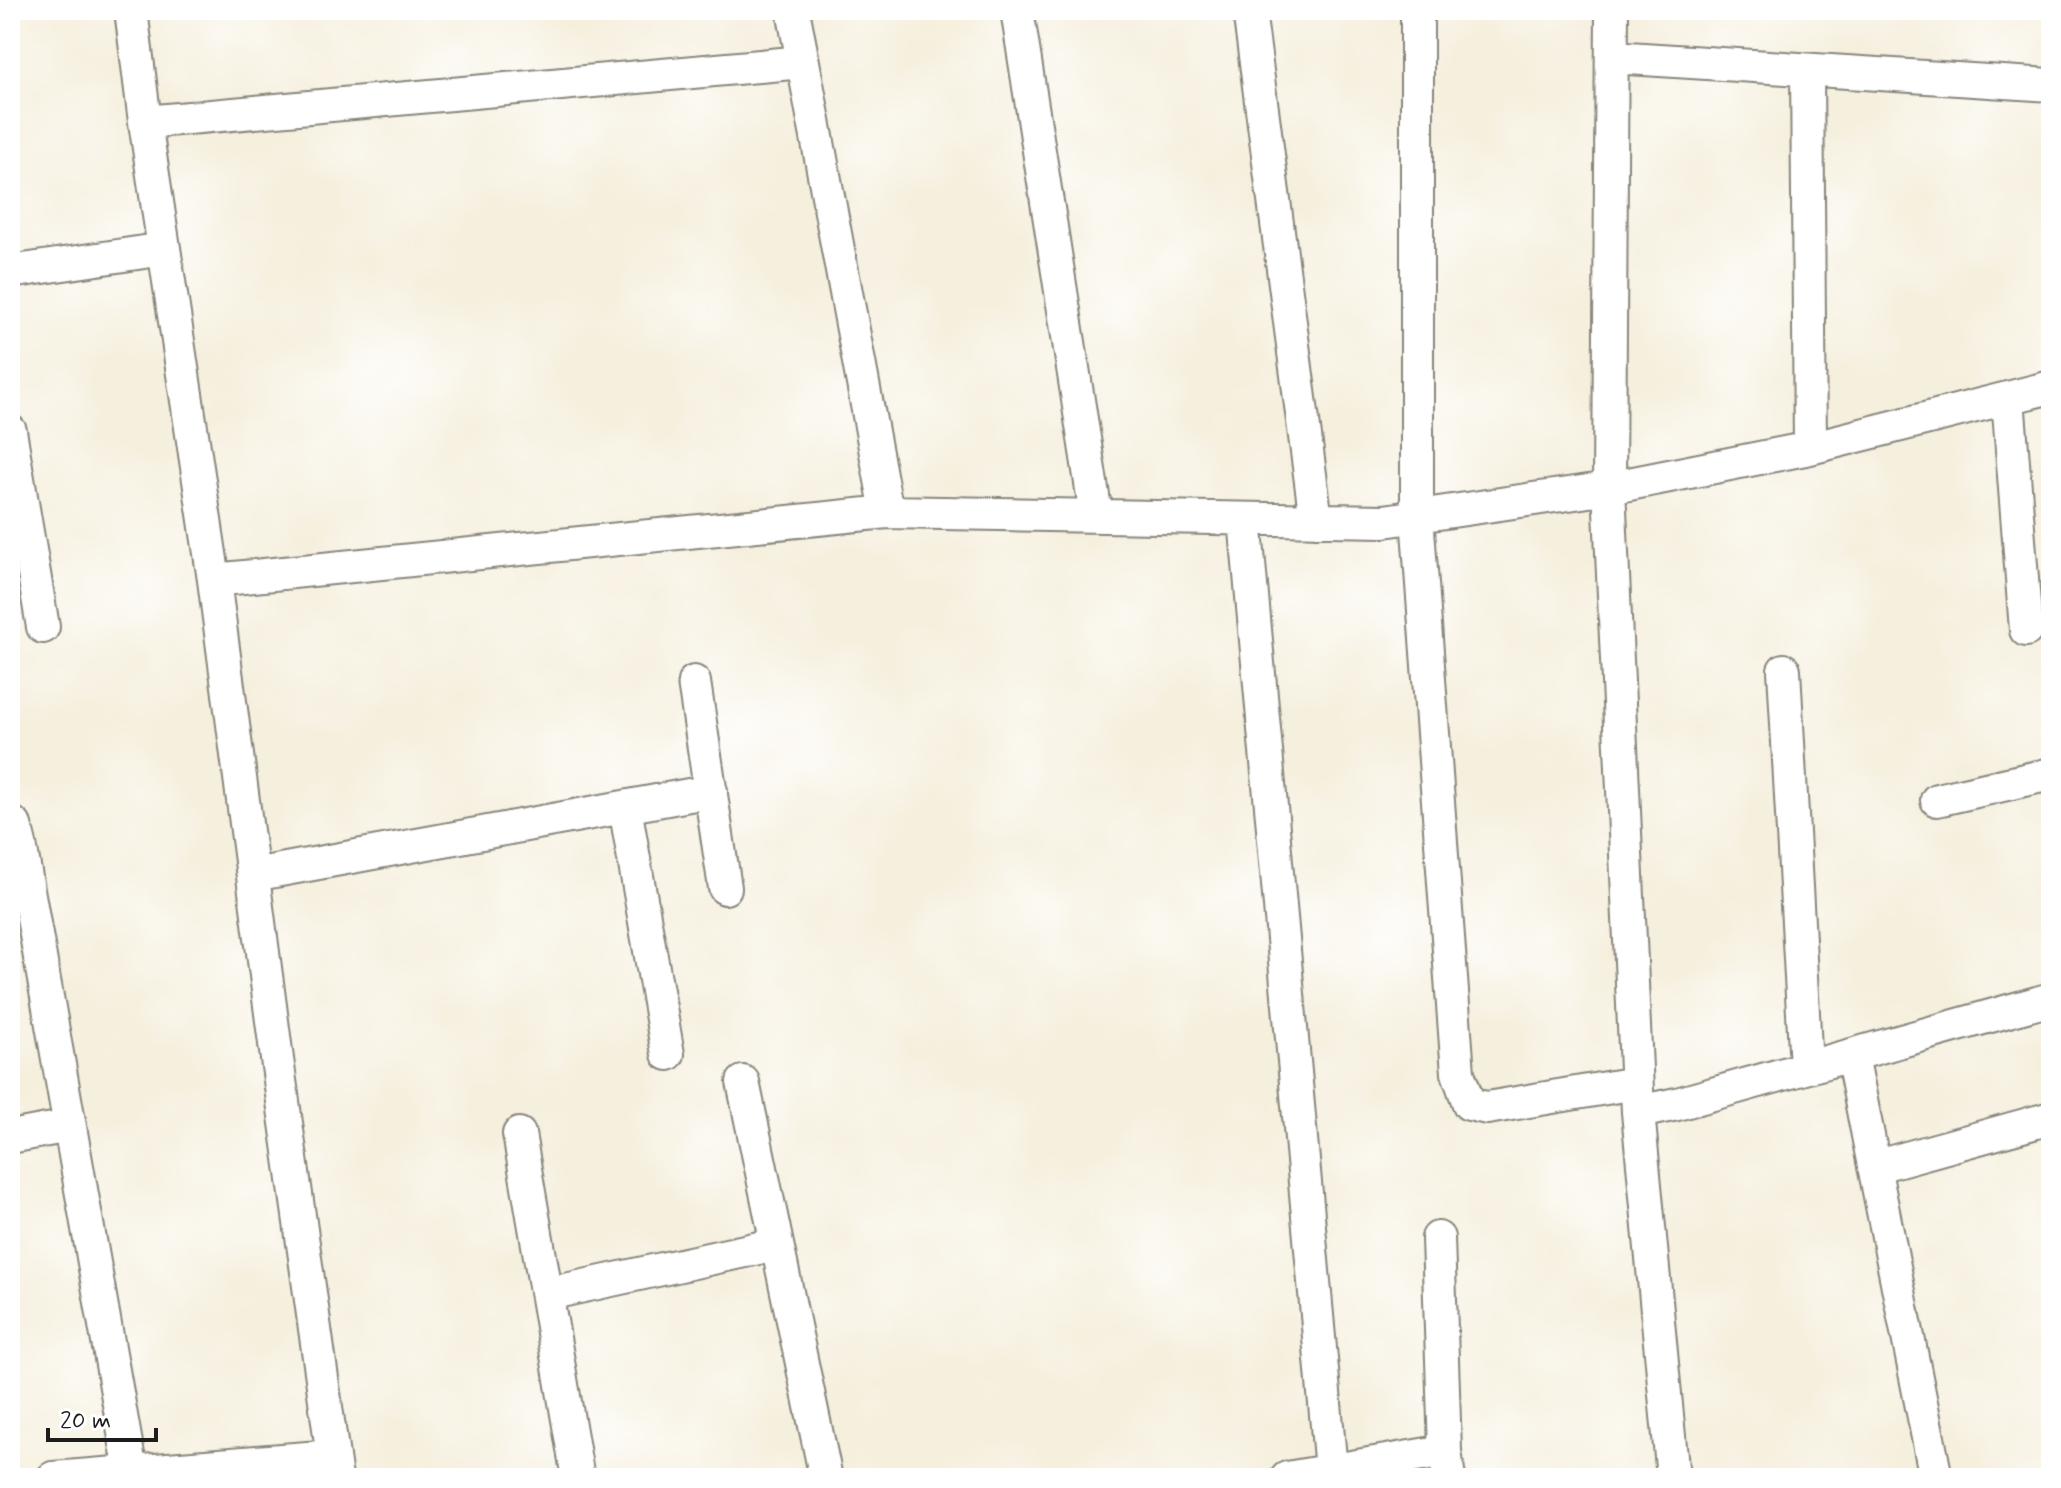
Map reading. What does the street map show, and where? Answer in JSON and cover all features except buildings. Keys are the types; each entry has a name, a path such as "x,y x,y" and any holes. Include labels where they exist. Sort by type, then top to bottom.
{"street":[{"path":"71,1477 131,1472 334,1467 214,580 131,10"},
{"path":"793,10 887,512"},
{"path":"1017,10 1096,515"},
{"path":"1249,10 1316,520"},
{"path":"1417,10 1417,516 1458,1073 1469,1104 1487,1108 1637,1097 1677,1104 2051,999"},
{"path":"1612,10 1609,488 1637,1097 1673,1478"},
{"path":"1612,57 2051,85"},
{"path":"145,122 803,62"},
{"path":"1807,70 1810,448"},
{"path":"10,272 164,249"},
{"path":"214,580 887,512 1384,521 1609,488 1810,448 2051,387"},
{"path":"2008,398 2026,630"},
{"path":"10,431 43,627"},
{"path":"1245,519 1331,1470"},
{"path":"1784,670 1806,1067"},
{"path":"694,682 725,888"},
{"path":"1937,800 2051,774"},
{"path":"253,875 711,791"},
{"path":"625,807 668,1054"},
{"path":"10,821 15,825 20,844 131,1472"},
{"path":"1852,1055 1936,1478"},
{"path":"743,1082 826,1478"},
{"path":"1874,1167 2051,1118"},
{"path":"10,1137 69,1126"},
{"path":"519,1134 578,1478"},
{"path":"1287,1478 1331,1470 1447,1464 1438,1238"},
{"path":"547,1294 777,1244"}]}
